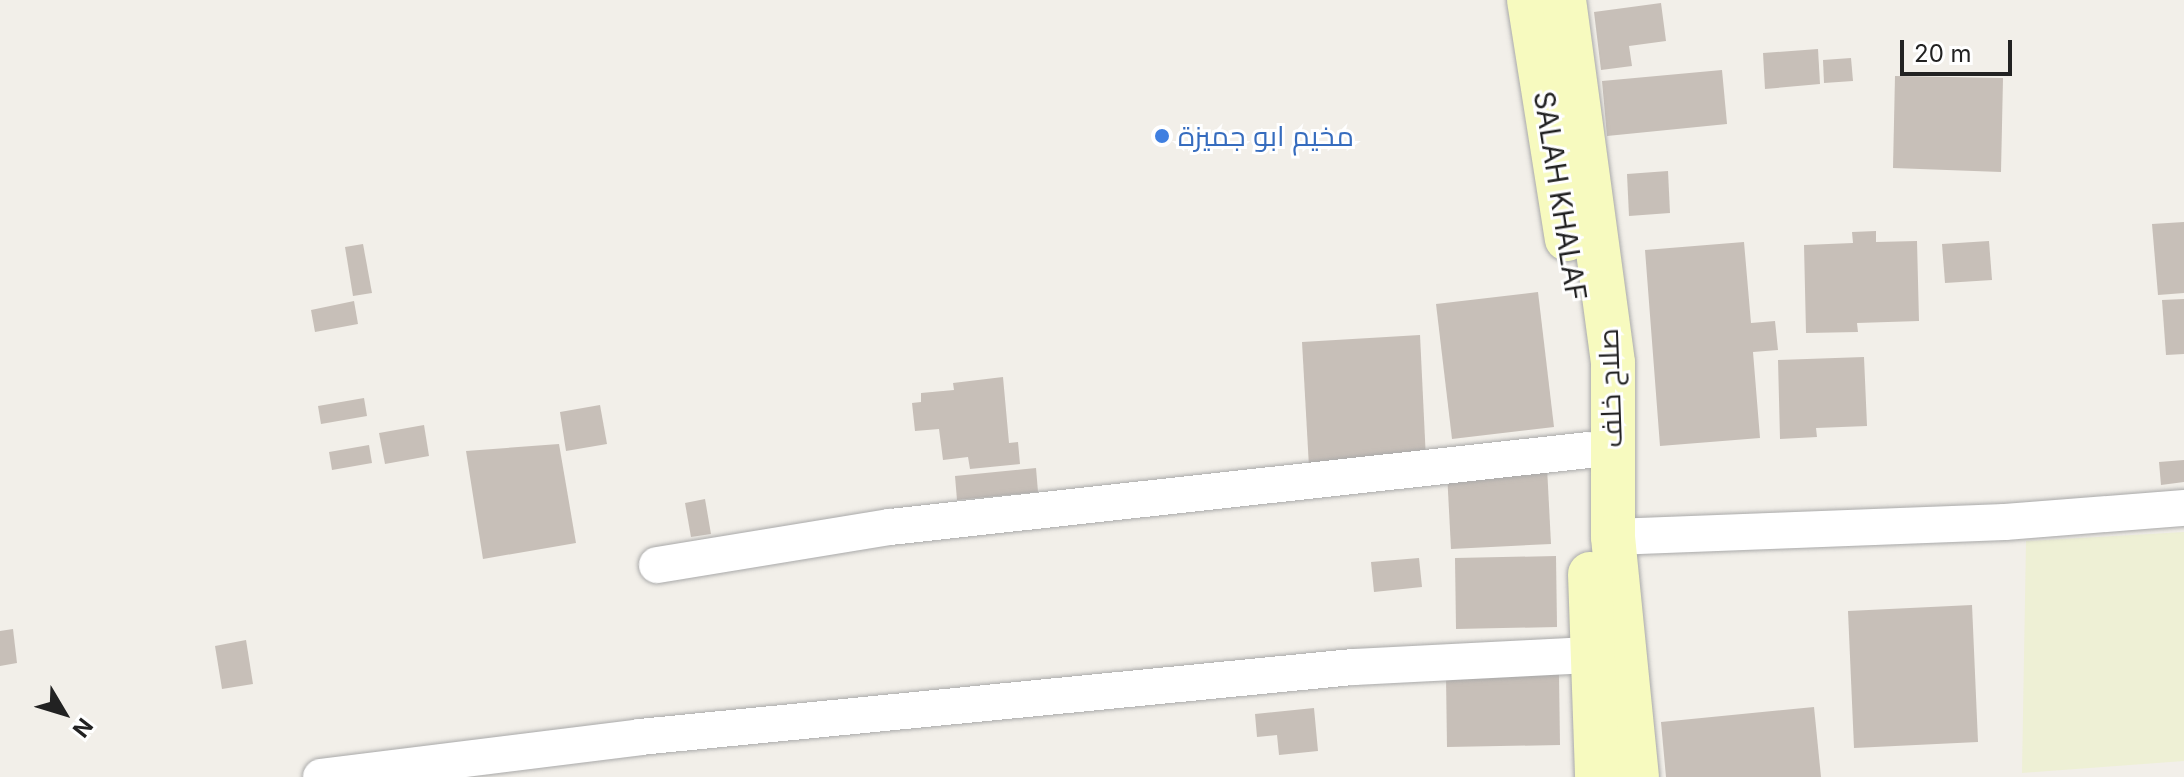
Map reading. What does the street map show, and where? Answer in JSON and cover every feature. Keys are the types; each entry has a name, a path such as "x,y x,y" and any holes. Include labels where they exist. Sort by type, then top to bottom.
{"main road":[{"name":"SALAH KHALAF","path":"1529,0 1569,250 1589,450 1591,655 1597,777"},
{"name":"صلاح خلف","path":"1564,0 1613,363 1613,537 1637,777"}],"street":[{"path":"657,565 890,527 1589,450"},
{"path":"1613,537 2005,522 2184,508"},
{"path":"321,777 640,737 1353,667 1591,655"}],"green space":[{"path":"2184,532 2184,761 2022,773 2026,541"}],"building":[{"path":"1661,3 1666,41 1629,46 1632,66 1601,70 1594,12"},
{"path":"1818,49 1820,84 1765,89 1763,53"},
{"path":"1851,58 1853,81 1824,83 1823,60"},
{"path":"1722,70 1727,124 1607,136 1602,81"},
{"path":"1895,76 2003,78 2001,172 1893,168"},
{"path":"1668,171 1670,213 1629,216 1627,174"},
{"path":"2184,222 2184,293 2158,295 2152,224"},
{"path":"1876,231 1876,242 1917,241 1919,321 1857,323 1858,332 1806,333 1804,245 1853,243 1852,232"},
{"path":"1989,241 1992,280 1945,283 1942,244"},
{"path":"1744,242 1751,323 1775,321 1778,350 1753,352 1760,438 1660,446 1645,250"},
{"path":"363,244 372,293 353,296 345,247"},
{"path":"1538,292 1554,427 1452,439 1436,304"},
{"path":"2184,299 2184,354 2166,355 2162,300"},
{"path":"354,301 358,324 315,332 311,310"},
{"path":"1420,335 1426,460 1309,467 1302,342"},
{"path":"1864,357 1867,426 1816,428 1817,437 1780,439 1778,360"},
{"path":"1003,377 1009,443 1018,442 1020,464 970,469 968,457 943,460 939,429 915,431 912,403 921,402 921,393 954,390 953,383"},
{"path":"364,398 367,416 321,424 318,406"},
{"path":"600,405 607,444 566,451 560,412"},
{"path":"424,425 429,456 385,464 379,433"},
{"path":"559,444 576,543 483,559 466,451"},
{"path":"369,445 372,463 332,470 329,452"},
{"path":"2184,460 2184,482 2161,485 2159,462"},
{"path":"1547,467 1551,544 1451,549 1447,472"},
{"path":"1036,468 1038,492 957,500 955,476"},
{"path":"705,499 711,534 691,537 685,503"},
{"path":"1556,556 1557,627 1456,629 1455,558"},
{"path":"1419,558 1422,587 1374,592 1371,562"},
{"path":"1972,605 1978,742 1854,748 1848,611"},
{"path":"13,629 17,663 0,666 0,631"},
{"path":"246,640 253,684 222,689 215,646"},
{"path":"1559,674 1560,745 1447,747 1446,676"},
{"path":"1814,707 1821,777 1666,777 1661,722"},
{"path":"1314,708 1318,751 1279,755 1277,735 1257,737 1255,714"}],"place":[{"name":"مخيم ابو جميزة","path":"1162,136"}]}
